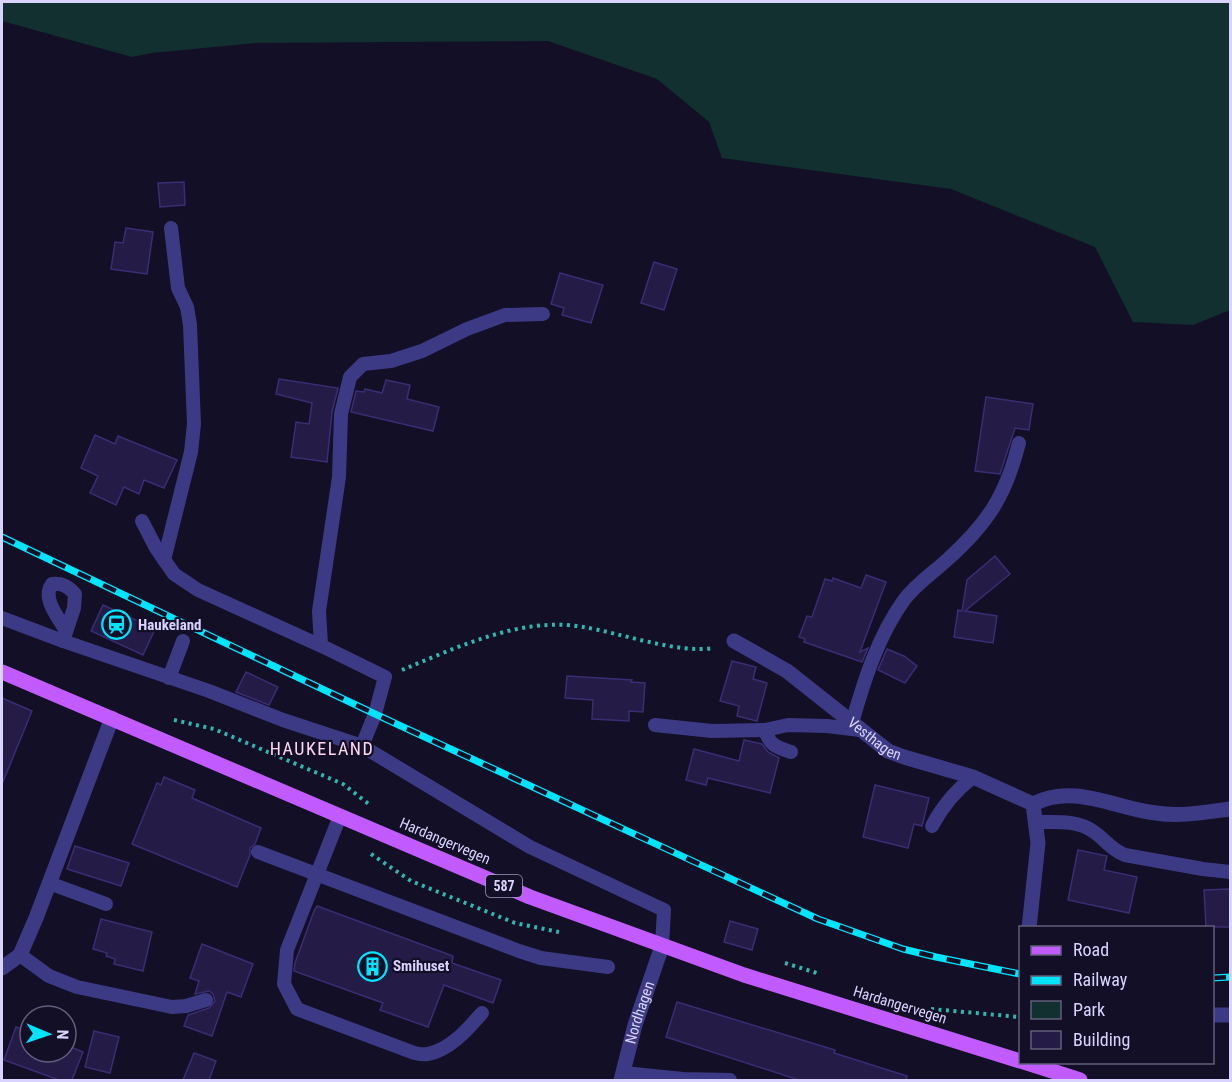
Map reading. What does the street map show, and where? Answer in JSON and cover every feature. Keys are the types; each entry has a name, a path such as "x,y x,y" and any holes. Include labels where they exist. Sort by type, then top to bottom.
{"main road":[{"name":"Hardangervegen","path":"2,672 530,897 755,978 1019,1061"},
{"name":"Hardangervegen","path":"1028,1064 1080,1080"}],"street":[{"name":"Vesthagen","path":"735,641 787,671 888,751 973,777 1033,804"},
{"path":"2,968 20,955 112,718"},
{"path":"1029,926 1038,843 1033,804 1044,798 1076,795 1156,813 1228,812"},
{"name":"Nordhagen","path":"622,1077 636,1024 662,945"},
{"path":"1214,1015 1230,1015"}],"lane":[{"path":"164,560 191,452 194,424 190,325 187,308 178,288 171,228"},
{"path":"321,645 319,611 339,477 341,414 350,377 363,363 391,361 422,351 467,329 505,315 543,314"},
{"path":"655,725 712,732 765,730 788,725 856,726 862,686 886,631 904,600 975,534 992,512 1006,485 1019,443"},
{"path":"142,521 174,574 198,590 321,645 385,677 375,714 362,746"},
{"path":"2,618 65,636 169,678 362,746 530,847 664,910 662,945"},
{"path":"169,678 183,641"},
{"path":"765,730 768,740 777,747 791,752"},
{"path":"932,826 942,805 973,777"},
{"path":"340,816 287,950 284,984 297,1009 408,1052 426,1055 441,1050 463,1034 482,1013"},
{"path":"1037,822 1076,824 1091,830 1114,850 1125,855 1230,872"},
{"path":"258,852 519,951 541,958 608,967"},
{"path":"49,883 106,904"},
{"path":"20,955 49,976 77,987 172,1006 206,1000"},
{"path":"622,1077 730,1080"}],"path":[{"path":"385,677 472,642 530,627 556,624 582,626 702,650 735,641"},
{"path":"164,718 214,729 343,784 378,811"},
{"path":"774,960 828,977"},
{"path":"925,1008 1019,1017"}],"green space":[{"path":"2,2 1230,2 1230,310 1193,325 1133,322 1095,247 951,189 722,158 709,122 657,79 548,41 256,43 132,57 2,21"}],"building":[{"path":"184,182 185,205 160,207 158,183"},
{"path":"126,228 153,232 147,274 111,269 115,242 123,243"},
{"path":"654,262 677,269 664,310 641,303"},
{"path":"560,273 603,285 591,323 562,315 564,308 551,304"},
{"path":"279,379 338,388 332,412 327,462 291,457 296,422 309,424 312,403 276,394"},
{"path":"386,380 410,385 407,399 439,407 433,431 351,412 356,391 364,392 365,389 382,393"},
{"path":"986,397 1033,404 1029,430 1015,428 1000,474 975,471"},
{"path":"95,435 115,444 118,436 177,460 164,488 144,480 139,494 124,487 116,505 90,493 98,476 81,468"},
{"path":"995,556 1010,574 965,611 997,616 993,643 954,637 958,610 962,611 967,580"},
{"path":"866,575 886,582 860,652 868,648 862,662 804,642 805,639 799,637 807,616 812,617 825,579 832,581 833,578 861,588"},
{"path":"103,605 155,629 143,655 91,631"},
{"path":"887,649 904,656 917,666 905,683 878,670"},
{"path":"732,661 756,667 753,679 767,683 757,721 737,716 739,706 720,701"},
{"path":"246,672 278,687 269,705 236,692"},
{"path":"567,676 632,680 631,682 645,683 643,712 629,711 629,721 592,719 593,700 565,698"},
{"path":"2,698 32,711 2,784"},
{"path":"744,740 762,744 768,752 779,758 770,793 708,778 706,785 686,780 694,749 739,761"},
{"path":"164,777 195,790 192,798 261,828 255,844 250,848 250,855 237,887 132,844 157,783 161,785"},
{"path":"875,785 929,798 922,826 914,824 908,848 863,837"},
{"path":"75,846 129,863 121,886 67,869"},
{"path":"1078,850 1107,856 1104,870 1137,877 1129,913 1068,900"},
{"path":"1230,889 1230,927 1206,926 1204,890"},
{"name":"Smihuset","path":"317,906 453,956 452,963 501,980 493,1003 444,985 428,1027 380,1010 383,1003 294,971"},
{"path":"101,919 152,932 143,971 114,964 115,959 106,956 107,953 93,949"},
{"path":"730,921 758,929 752,950 724,942"},
{"path":"202,944 253,964 241,997 227,992 212,1036 184,1026 188,1015 209,1008 215,1001 213,994 209,991 195,994 199,981 190,978"},
{"path":"677,1002 835,1050 834,1053 907,1076 906,1080 799,1080 666,1037"},
{"path":"16,1027 18,1028 18,1064 78,1064 78,1050 83,1052 72,1080 59,1080 4,1060"},
{"path":"94,1031 119,1037 110,1073 85,1067"},
{"path":"194,1053 216,1061 209,1080 183,1080"}],"railway":[{"path":"2,537 375,714 818,919 903,949 1019,974"},
{"path":"1214,978 1230,977"}],"place":[{"name":"Haukeland","path":"117,625"},
{"name":"Smihuset","path":"372,966"}],"district":[{"name":"HAUKELAND","path":"322,748"}]}
